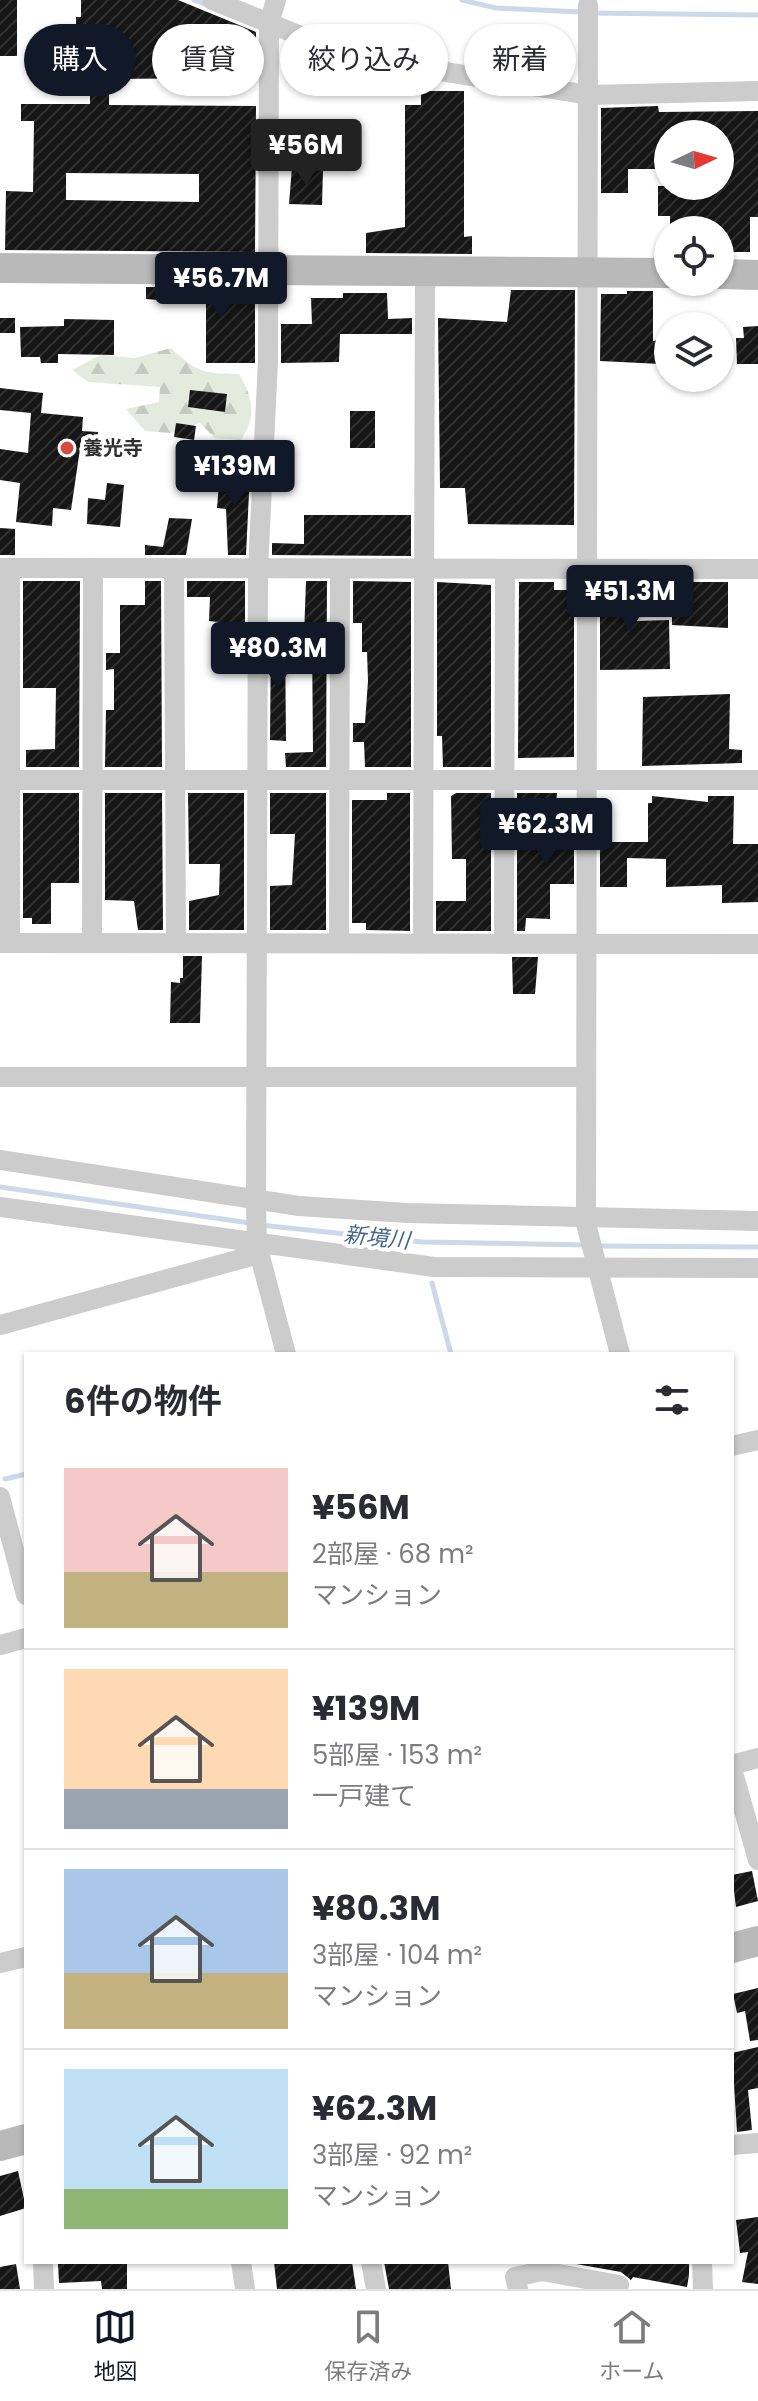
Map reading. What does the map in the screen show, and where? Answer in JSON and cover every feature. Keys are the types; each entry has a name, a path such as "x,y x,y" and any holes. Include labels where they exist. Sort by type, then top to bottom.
{"street":[{"path":"212,0 353,57 589,95 758,91"},
{"path":"276,0 269,23 268,361 258,569 256,1201 257,1246 285,1352"},
{"path":"588,5 586,1221 619,1352"},
{"path":"0,268 654,273"},
{"path":"423,943 425,271"},
{"path":"734,274 758,275"},
{"path":"758,569 5,568 5,943 758,944"},
{"path":"92,943 93,568"},
{"path":"174,569 176,943"},
{"path":"339,943 340,569"},
{"path":"504,944 505,570"},
{"path":"5,780 758,780"},
{"path":"0,1077 586,1077"},
{"path":"0,1160 299,1206 586,1221 758,1221"},
{"path":"0,1207 257,1246 434,1267 595,1264 758,1268"},
{"path":"0,1325 257,1246"},
{"path":"734,1446 758,1440"},
{"path":"0,1497 24,1587"},
{"path":"0,1645 24,1639"},
{"path":"734,1766 758,1758"},
{"path":"734,1774 758,1860"},
{"path":"734,1947 758,1941"},
{"path":"0,1963 24,1957"},
{"path":"0,2146 24,2140"},
{"path":"734,2145 758,2143"},
{"path":"43,2264 44,2289"},
{"path":"241,2264 245,2289"},
{"path":"371,2264 376,2289"},
{"path":"702,2264 703,2289"},
{"path":"518,2289 515,2277 542,2271 619,2285"}],"green space":[{"path":"171,348 202,370 239,374 251,407 249,423 241,440 215,438 200,423 171,433 145,431 126,409 159,402 160,387 88,382 72,370 101,355 135,358"}],"building":[{"path":"0,0 17,0 17,56 0,56"},
{"path":"81,0 178,0 236,24 152,24 152,79 136,79 136,24 76,24 76,17 81,17"},
{"path":"448,91 464,91 464,237 472,236 472,254 366,253 366,233 405,227 405,105 421,105 421,96 448,96"},
{"path":"90,96 109,96 109,105 256,106 255,252 5,250 6,191 33,192 34,121 21,121 21,104 90,104","holes":["66,173 199,174 199,202 66,200"]},
{"path":"658,106 659,112 758,111 758,217 750,217 750,252 734,252 734,216 658,216 658,200 734,200 734,120 654,120 654,169 628,169 628,193 601,193 601,108"},
{"path":"292,167 323,170 322,205 289,204"},
{"path":"146,287 255,288 255,363 206,363 206,304 146,299"},
{"path":"511,290 575,290 574,525 468,524 465,488 440,488 438,318 507,322"},
{"path":"627,291 653,291 654,364 600,361 601,294 627,294"},
{"path":"343,293 387,293 388,319 412,318 412,334 340,334 339,362 281,363 281,324 312,324 311,298 343,298"},
{"path":"0,318 15,318 15,333 0,333"},
{"path":"64,319 114,320 114,355 58,354 58,363 41,363 40,357 21,357 20,327 64,326"},
{"path":"758,326 758,364 737,364 736,338 744,338 743,327"},
{"path":"0,388 43,393 41,413 83,417 82,431 98,432 97,450 80,449 71,510 53,508 52,526 16,522 20,483 0,480 0,449 28,453 31,413 0,410"},
{"path":"190,390 227,394 225,412 188,407"},
{"path":"350,411 375,411 375,448 350,448"},
{"path":"176,423 196,426 194,440 174,437"},
{"path":"220,470 250,472 246,555 228,555 226,509 217,508"},
{"path":"107,483 124,485 120,527 87,524 88,498 105,500"},
{"path":"304,515 411,515 411,556 272,555 272,543 304,544"},
{"path":"169,518 192,519 186,555 145,555 145,545 163,547"},
{"path":"0,528 15,529 15,555 0,555"},
{"path":"23,581 80,581 79,767 26,767 26,750 55,749 56,688 23,688"},
{"path":"145,581 161,581 162,767 105,767 106,710 114,710 114,669 106,670 106,653 120,653 120,605 145,605"},
{"path":"187,581 245,581 245,643 219,642 219,622 209,621 210,597 187,597"},
{"path":"306,581 327,581 326,767 286,767 285,753 313,752 312,636 304,636"},
{"path":"353,581 411,582 411,767 365,767 364,742 353,742 353,723 365,723 368,681 367,652 362,652 362,623 353,623"},
{"path":"437,582 491,585 491,767 443,767 442,736 437,736"},
{"path":"519,582 554,582 554,590 574,590 574,757 518,758"},
{"path":"600,582 634,582 634,621 669,620 670,669 600,670"},
{"path":"672,582 728,582 728,628 672,625"},
{"path":"285,636 286,741 270,740 271,637"},
{"path":"730,694 729,749 742,750 742,763 642,766 643,697"},
{"path":"23,793 79,793 79,883 51,883 51,924 32,924 32,918 23,918"},
{"path":"105,793 162,793 163,930 138,930 134,901 105,900"},
{"path":"188,793 244,793 244,930 189,930 189,901 219,895 220,864 189,864"},
{"path":"270,793 326,793 326,930 270,930 270,886 292,885 295,834 270,834"},
{"path":"387,793 410,793 410,931 366,930 366,923 352,923 352,800 387,800"},
{"path":"456,793 491,793 491,931 436,931 436,901 466,901 466,859 452,859 451,796"},
{"path":"517,793 557,793 556,804 517,804"},
{"path":"652,796 708,802 708,796 734,796 733,844 758,844 758,902 722,903 722,885 666,887 666,859 627,858 627,887 600,887 600,842 648,842 648,803 652,803"},
{"path":"547,805 574,805 574,884 550,884 550,919 526,918 525,931 517,931 517,847 547,847"},
{"path":"183,956 202,956 200,1023 170,1023 171,982 180,983 180,978 183,978"},
{"path":"512,957 538,957 535,994 513,994"},
{"path":"752,1871 758,1901 736,1907 734,1875"},
{"path":"758,1988 758,2040 750,2041 745,2011 737,2013 734,1994"},
{"path":"758,2047 758,2088 748,2090 752,2130 737,2132 734,2053"},
{"path":"18,2171 24,2209 0,2216 0,2176"},
{"path":"758,2217 758,2284 742,2282 748,2252 740,2253 736,2220"},
{"path":"16,2264 20,2289 0,2289 0,2267"},
{"path":"58,2264 127,2264 127,2289 102,2289 101,2281 59,2283"},
{"path":"274,2264 352,2264 356,2289 277,2289"},
{"path":"384,2264 448,2264 451,2289 389,2289"},
{"path":"576,2264 689,2264 687,2287 633,2277 631,2280 621,2272"}],"waterway":[{"path":"194,0 207,5"},
{"path":"462,0 496,8 581,12"},
{"path":"591,13 758,15"},
{"name":"新境川","path":"0,1187 250,1223"},
{"name":"新境川","path":"260,1225 422,1242 585,1245"},
{"name":"新境川","path":"599,1246 758,1247"},
{"path":"432,1283 450,1352"},
{"path":"5,1479 24,1474"}],"place":[{"name":"養光寺","path":"67,448"}]}
